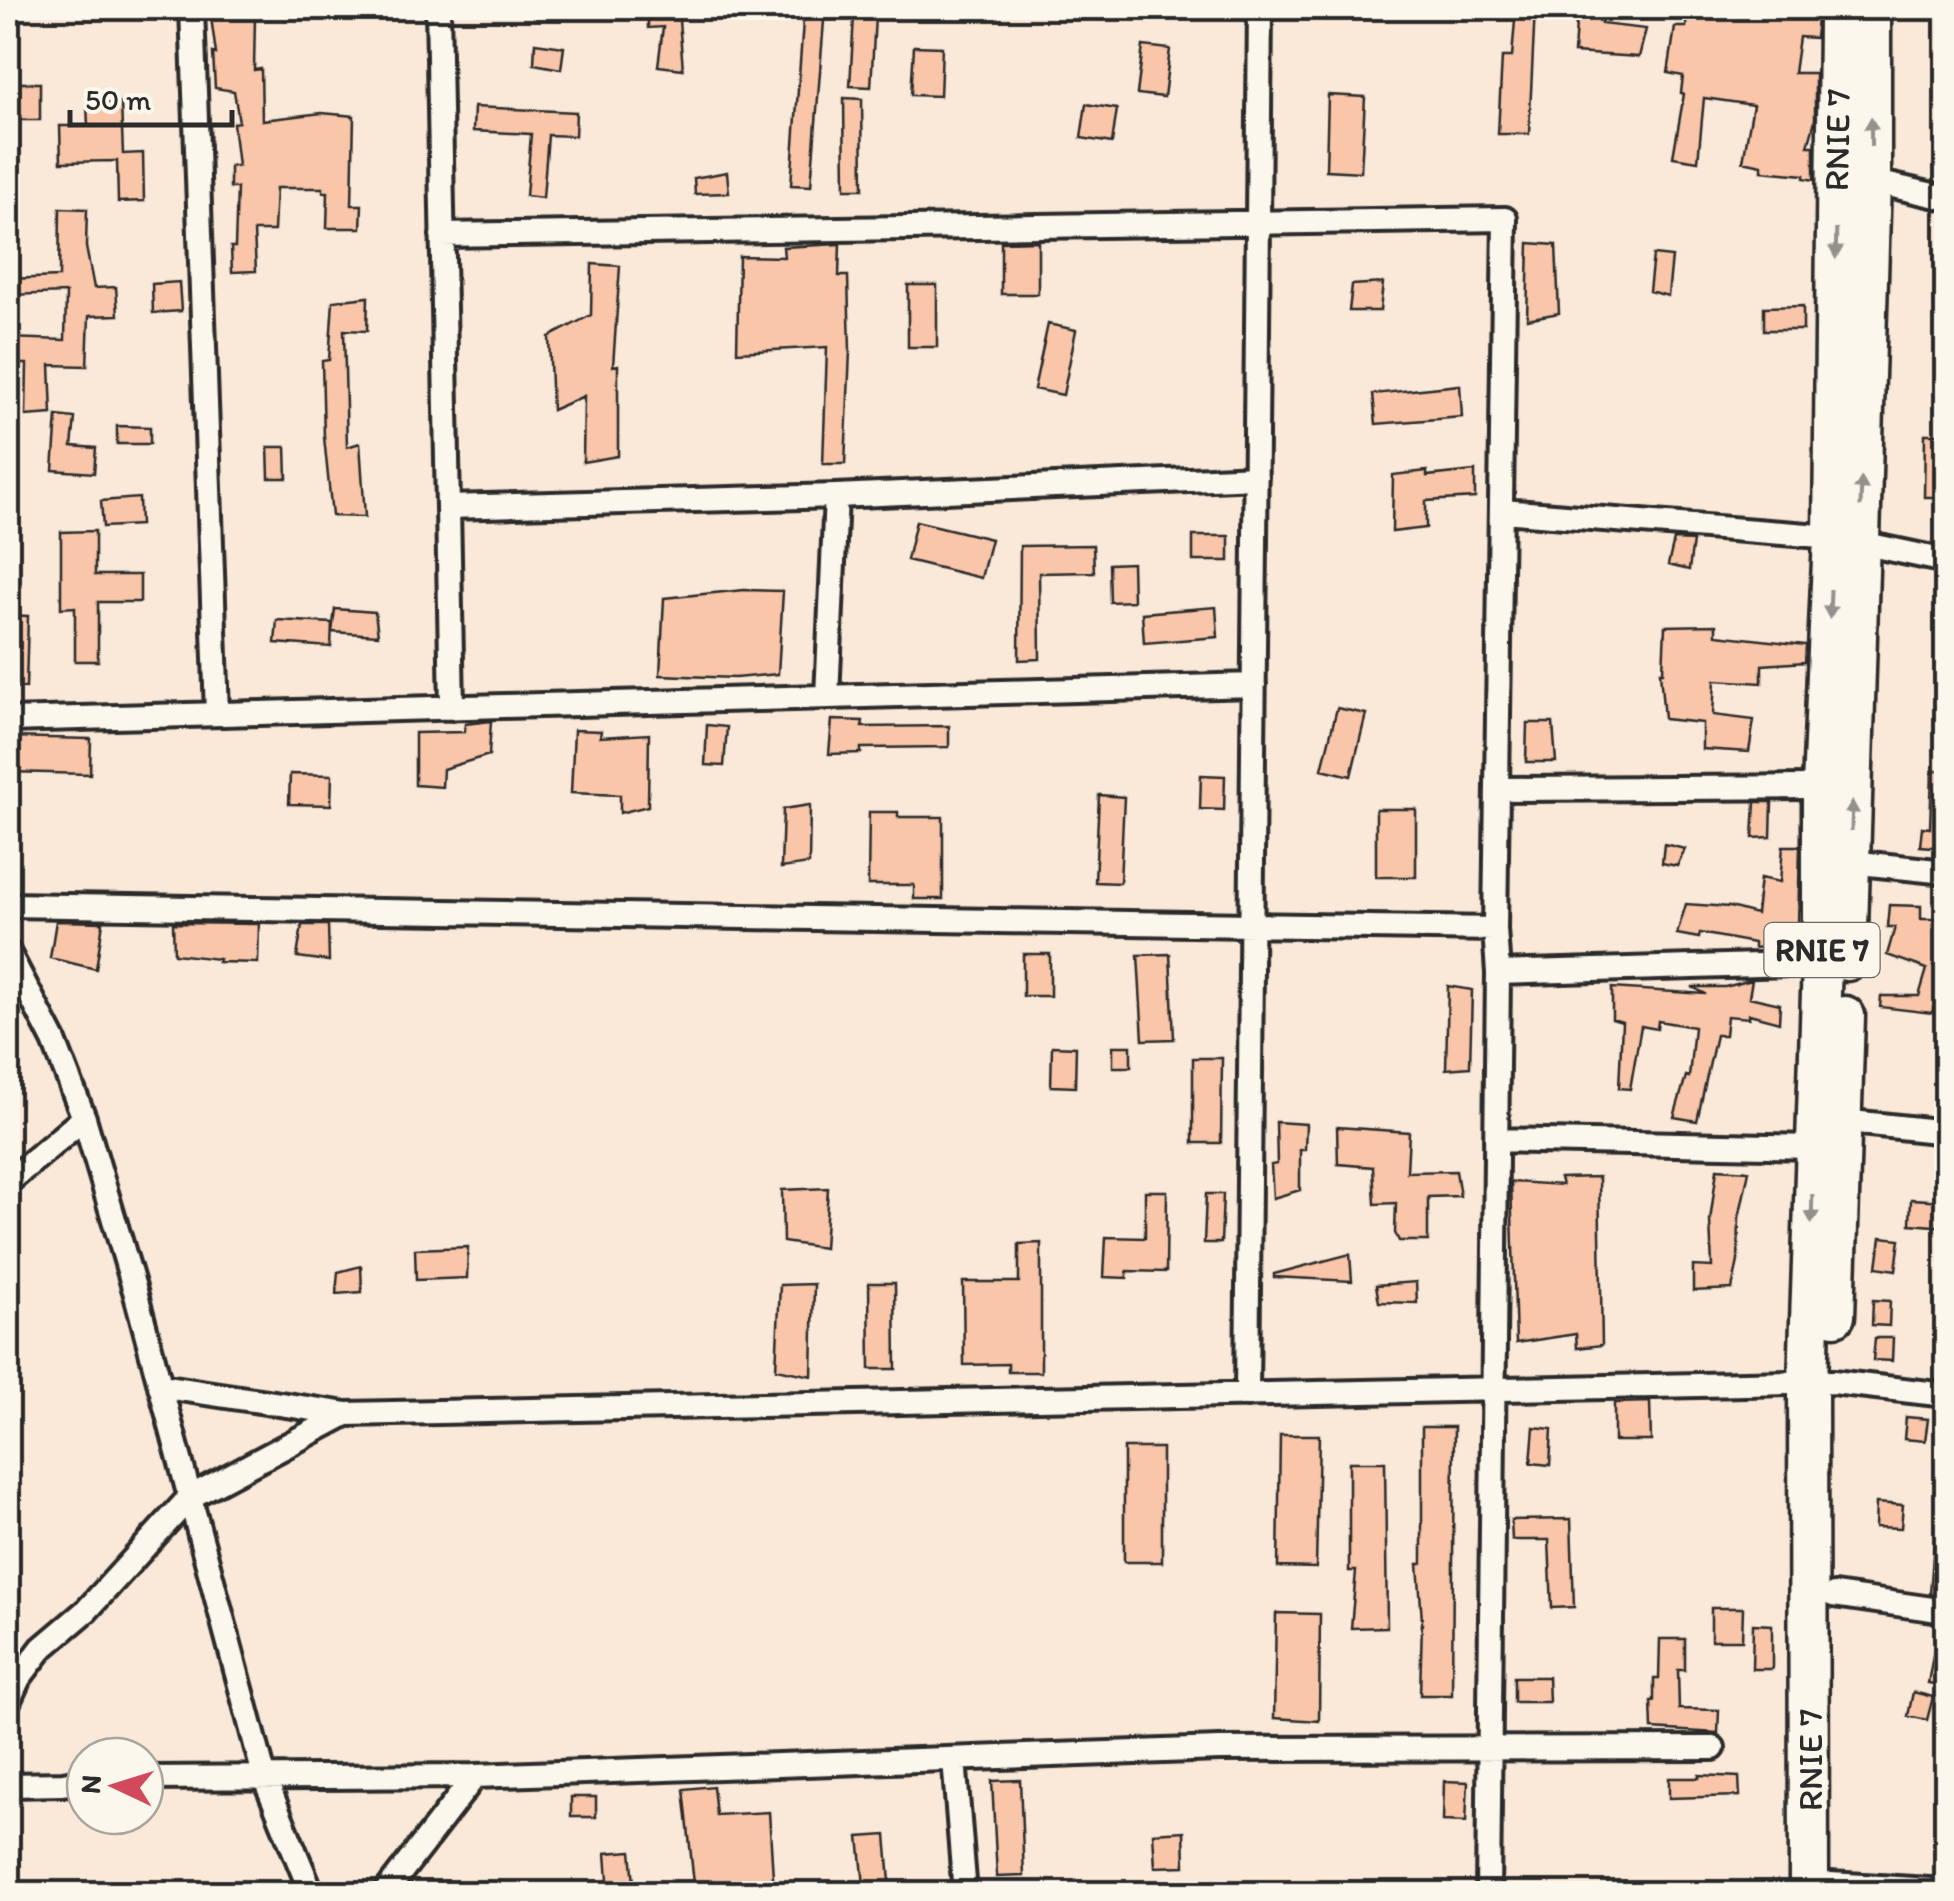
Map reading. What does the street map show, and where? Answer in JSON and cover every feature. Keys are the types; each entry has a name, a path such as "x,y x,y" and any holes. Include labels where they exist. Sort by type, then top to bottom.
{"main road":[{"name":"RNIE 7","path":"1823,1890 1835,1747 1834,1595 1821,1382 1842,1122 1850,862 1838,22 1844,8"},
{"name":"RNIE 7","path":"1823,1890 1821,1382 1814,1147 1822,963 1822,787 1846,539 1870,180 1872,8"}],"street":[{"path":"192,8 218,714"},
{"path":"438,8 452,708"},
{"path":"1248,1395 1260,8"},
{"path":"1870,180 1946,198"},
{"path":"442,235 1505,219 1488,1894"},
{"path":"448,507 836,496 1256,477"},
{"path":"827,697 836,496"},
{"path":"1502,511 1846,539 1946,561"},
{"path":"8,720 1254,685"},
{"path":"1499,789 1822,787"},
{"path":"1850,862 1946,872"},
{"path":"8,906 1495,929"},
{"path":"8,952 54,1040 84,1118 265,1779 312,1894"},
{"path":"1498,973 1822,963"},
{"path":"8,1182 84,1118"},
{"path":"1842,1122 1946,1132"},
{"path":"1496,1140 1814,1147"},
{"path":"160,1386 346,1414 1821,1382 1946,1394"},
{"path":"8,1702 18,1678 42,1648 87,1610 190,1498 346,1414"},
{"path":"1834,1595 1946,1612"},
{"path":"165,1778 475,1776 1220,1749 1714,1748"},
{"path":"954,1759 965,1894"},
{"path":"384,1894 475,1776"},
{"path":"8,1785 65,1784"},
{"path":"1823,1890 1946,1892"}],"building":[{"path":"678,8 683,69 658,66 663,27 648,28 648,10"},
{"path":"804,8 825,8 811,186 791,185"},
{"path":"1516,8 1535,8 1529,134 1498,134 1502,57 1512,57"},
{"path":"1577,8 1602,9 1601,24 1646,29 1639,57 1574,53"},
{"path":"1687,8 1818,11 1815,38 1799,37 1794,73 1815,73 1815,120 1808,146 1814,146 1814,180 1804,175 1762,171 1762,165 1743,161 1753,105 1704,98 1698,161 1673,157 1684,94 1683,76 1668,73 1675,27 1686,27"},
{"path":"255,16 254,70 261,69 262,120 322,113 354,116 352,205 362,205 361,228 327,228 328,192 323,192 323,188 276,188 274,231 254,231 256,271 232,272 237,188 230,188 230,166 238,166 233,123 239,122 234,91 215,88 211,17"},
{"path":"854,16 875,17 871,87 850,86"},
{"path":"535,43 564,47 561,69 534,64"},
{"path":"914,46 942,47 940,96 911,95"},
{"path":"1143,46 1170,49 1164,97 1137,94"},
{"path":"8,83 40,83 40,120 8,120"},
{"path":"1328,95 1365,97 1361,172 1326,170"},
{"path":"844,98 862,99 863,189 845,189"},
{"path":"121,103 123,154 143,153 144,201 118,202 117,161 61,162 60,126 88,126 87,104"},
{"path":"1086,104 1117,109 1112,143 1081,138"},
{"path":"474,107 576,112 575,136 548,135 543,198 526,196 531,134 473,131"},
{"path":"727,172 729,193 695,194 694,178"},
{"path":"60,208 87,209 86,247 94,288 116,287 118,315 89,316 87,366 50,365 52,414 26,416 27,364 8,364 8,338 65,340 66,293 8,295 8,279 59,277"},
{"path":"1038,241 1038,294 1001,294 1001,242"},
{"path":"1529,243 1556,245 1559,313 1527,319"},
{"path":"840,244 839,276 848,276 850,351 845,464 823,464 827,347 737,352 739,256 784,257 783,247"},
{"path":"1653,255 1672,257 1668,296 1649,291"},
{"path":"592,264 620,266 613,366 618,365 618,456 583,462 584,396 552,410 549,337 591,315"},
{"path":"179,282 181,311 153,313 152,284"},
{"path":"1383,283 1380,311 1349,311 1352,285"},
{"path":"908,285 937,285 937,347 908,347"},
{"path":"368,297 367,331 344,330 347,447 360,443 365,517 332,516 322,361 329,360 333,301"},
{"path":"1803,306 1803,330 1764,330 1764,307"},
{"path":"1048,324 1076,330 1063,395 1034,389"},
{"path":"1460,385 1462,417 1376,424 1373,394"},
{"path":"57,416 75,418 72,446 96,448 94,473 53,470"},
{"path":"117,426 150,427 150,444 117,444"},
{"path":"1925,434 1946,434 1946,497 1924,497"},
{"path":"268,447 286,447 287,478 269,478"},
{"path":"1427,471 1427,476 1475,471 1475,498 1426,501 1426,528 1392,532 1393,475"},
{"path":"139,498 140,525 103,527 101,501"},
{"path":"916,521 991,539 981,578 907,560"},
{"path":"95,531 95,575 140,575 140,602 98,602 98,661 75,661 75,607 61,608 61,532"},
{"path":"1193,536 1229,536 1229,561 1193,561"},
{"path":"1674,540 1693,541 1689,570 1668,565"},
{"path":"1093,545 1094,572 1039,573 1040,659 1019,660 1020,546"},
{"path":"1132,563 1133,601 1110,602 1109,564"},
{"path":"744,590 783,591 778,674 735,678 660,675 664,598"},
{"path":"1216,607 1218,637 1144,643 1142,613"},
{"path":"335,609 375,612 378,635 332,632"},
{"path":"8,615 28,616 26,688 8,687"},
{"path":"277,620 332,623 331,647 275,643"},
{"path":"1716,625 1716,635 1806,645 1805,662 1762,665 1762,683 1715,680 1713,715 1754,720 1749,752 1702,749 1702,723 1664,719 1660,672 1665,626"},
{"path":"1337,708 1366,714 1351,776 1322,769"},
{"path":"832,720 863,721 862,727 949,726 949,747 861,748 861,753 829,754"},
{"path":"491,721 489,755 443,769 442,787 415,785 415,733 464,732 465,724"},
{"path":"1527,723 1553,723 1556,762 1526,762"},
{"path":"707,725 727,727 724,766 705,765"},
{"path":"574,730 601,731 600,737 649,734 648,806 620,813 620,795 571,793"},
{"path":"8,737 91,739 90,774 8,772"},
{"path":"1932,771 1946,771 1946,848 1920,846 1922,827 1930,828"},
{"path":"290,774 332,775 331,805 289,804"},
{"path":"1201,775 1225,776 1224,810 1200,809"},
{"path":"1099,795 1124,797 1120,883 1095,882"},
{"path":"1755,802 1772,802 1771,837 1753,838"},
{"path":"810,805 809,864 781,868 783,809"},
{"path":"1376,809 1416,809 1416,877 1376,877"},
{"path":"869,812 898,812 898,817 943,817 943,899 914,899 914,885 868,885"},
{"path":"1664,844 1685,849 1677,866 1662,863"},
{"path":"1783,846 1800,846 1798,925 1788,926 1788,945 1754,948 1754,943 1700,933 1699,938 1677,934 1686,904 1730,907 1756,914 1760,878 1780,882"},
{"path":"1889,905 1921,906 1921,919 1946,919 1946,985 1940,983 1932,1013 1880,1007 1881,996 1919,996 1927,969 1887,955 1895,927 1887,927"},
{"path":"56,921 103,922 96,969 50,958"},
{"path":"173,923 259,924 258,963 218,962 219,959 174,954"},
{"path":"302,925 328,925 329,961 297,957"},
{"path":"1023,954 1050,954 1050,996 1023,996"},
{"path":"1170,954 1174,1039 1143,1040 1138,955"},
{"path":"1752,980 1749,997 1780,1004 1779,1022 1749,1014 1749,1018 1727,1016 1725,1035 1716,1035 1697,1121 1674,1117 1686,1076 1689,1077 1694,1027 1658,1021 1657,1029 1641,1026 1630,1089 1619,1088 1622,1022 1612,1019 1612,988 1706,994 1692,987 1725,987"},
{"path":"1448,986 1472,990 1470,1067 1446,1069"},
{"path":"1052,1046 1076,1047 1075,1087 1051,1086"},
{"path":"1113,1046 1131,1046 1131,1067 1113,1067"},
{"path":"1193,1058 1222,1058 1221,1143 1193,1143"},
{"path":"1276,1122 1306,1124 1305,1150 1300,1150 1300,1190 1273,1198 1271,1165 1277,1164"},
{"path":"1337,1127 1409,1132 1407,1172 1456,1171 1460,1196 1428,1197 1428,1241 1399,1241 1395,1233 1396,1203 1375,1204 1373,1167 1338,1164"},
{"path":"1717,1169 1749,1171 1739,1218 1738,1261 1732,1289 1693,1291 1693,1266 1712,1267 1710,1221"},
{"path":"1599,1177 1602,1345 1577,1348 1576,1334 1516,1343 1511,1182 1562,1185 1560,1178"},
{"path":"828,1188 824,1248 783,1242 782,1190"},
{"path":"1145,1191 1167,1191 1166,1272 1127,1271 1127,1278 1104,1277 1106,1237 1145,1238"},
{"path":"1206,1194 1223,1194 1221,1243 1204,1243"},
{"path":"1911,1199 1946,1201 1946,1227 1910,1224"},
{"path":"1881,1237 1900,1239 1896,1270 1877,1267"},
{"path":"1041,1243 1041,1372 1008,1372 1008,1364 964,1365 963,1282 1019,1282 1019,1244"},
{"path":"468,1247 467,1278 416,1280 415,1249"},
{"path":"1350,1254 1352,1281 1274,1277 1274,1274"},
{"path":"361,1266 362,1292 336,1294 338,1272"},
{"path":"1416,1282 1417,1303 1379,1302 1376,1285"},
{"path":"869,1283 895,1283 896,1369 870,1369"},
{"path":"814,1284 812,1376 776,1369 780,1285"},
{"path":"1873,1300 1890,1301 1889,1326 1872,1325"},
{"path":"1875,1338 1893,1338 1892,1361 1873,1360"},
{"path":"1650,1402 1651,1441 1614,1441 1614,1403"},
{"path":"1906,1417 1928,1419 1925,1441 1904,1439"},
{"path":"1422,1427 1454,1427 1452,1695 1420,1695"},
{"path":"1534,1427 1552,1429 1550,1465 1531,1463"},
{"path":"1280,1435 1319,1435 1316,1568 1278,1567"},
{"path":"1124,1448 1162,1448 1162,1562 1124,1562"},
{"path":"1349,1462 1385,1462 1387,1627 1351,1628 1356,1571 1349,1571"},
{"path":"1876,1503 1903,1505 1901,1528 1875,1527"},
{"path":"1571,1519 1574,1607 1552,1608 1549,1540 1512,1540 1511,1520"},
{"path":"1934,1544 1946,1545 1946,1596 1930,1594"},
{"path":"1711,1608 1743,1608 1742,1640 1711,1640"},
{"path":"1276,1613 1320,1614 1319,1721 1274,1718"},
{"path":"1753,1624 1772,1625 1772,1669 1752,1669"},
{"path":"1938,1628 1946,1629 1946,1686 1928,1683"},
{"path":"1660,1639 1685,1639 1685,1670 1678,1670 1679,1709 1719,1710 1718,1733 1652,1729 1651,1701 1654,1678 1659,1678"},
{"path":"1514,1677 1548,1677 1549,1702 1514,1702"},
{"path":"1913,1692 1933,1697 1927,1720 1908,1716"},
{"path":"1739,1777 1740,1796 1669,1798 1669,1778"},
{"path":"1020,1780 1024,1876 997,1877 992,1781"},
{"path":"1444,1781 1468,1782 1466,1822 1443,1821"},
{"path":"713,1786 716,1815 769,1812 774,1894 695,1894 684,1789"},
{"path":"571,1797 596,1797 596,1817 571,1817"},
{"path":"1184,1831 1185,1866 1155,1867 1153,1833"},
{"path":"886,1835 890,1882 864,1885 859,1837"},
{"path":"631,1851 635,1894 609,1894 606,1853"}]}
